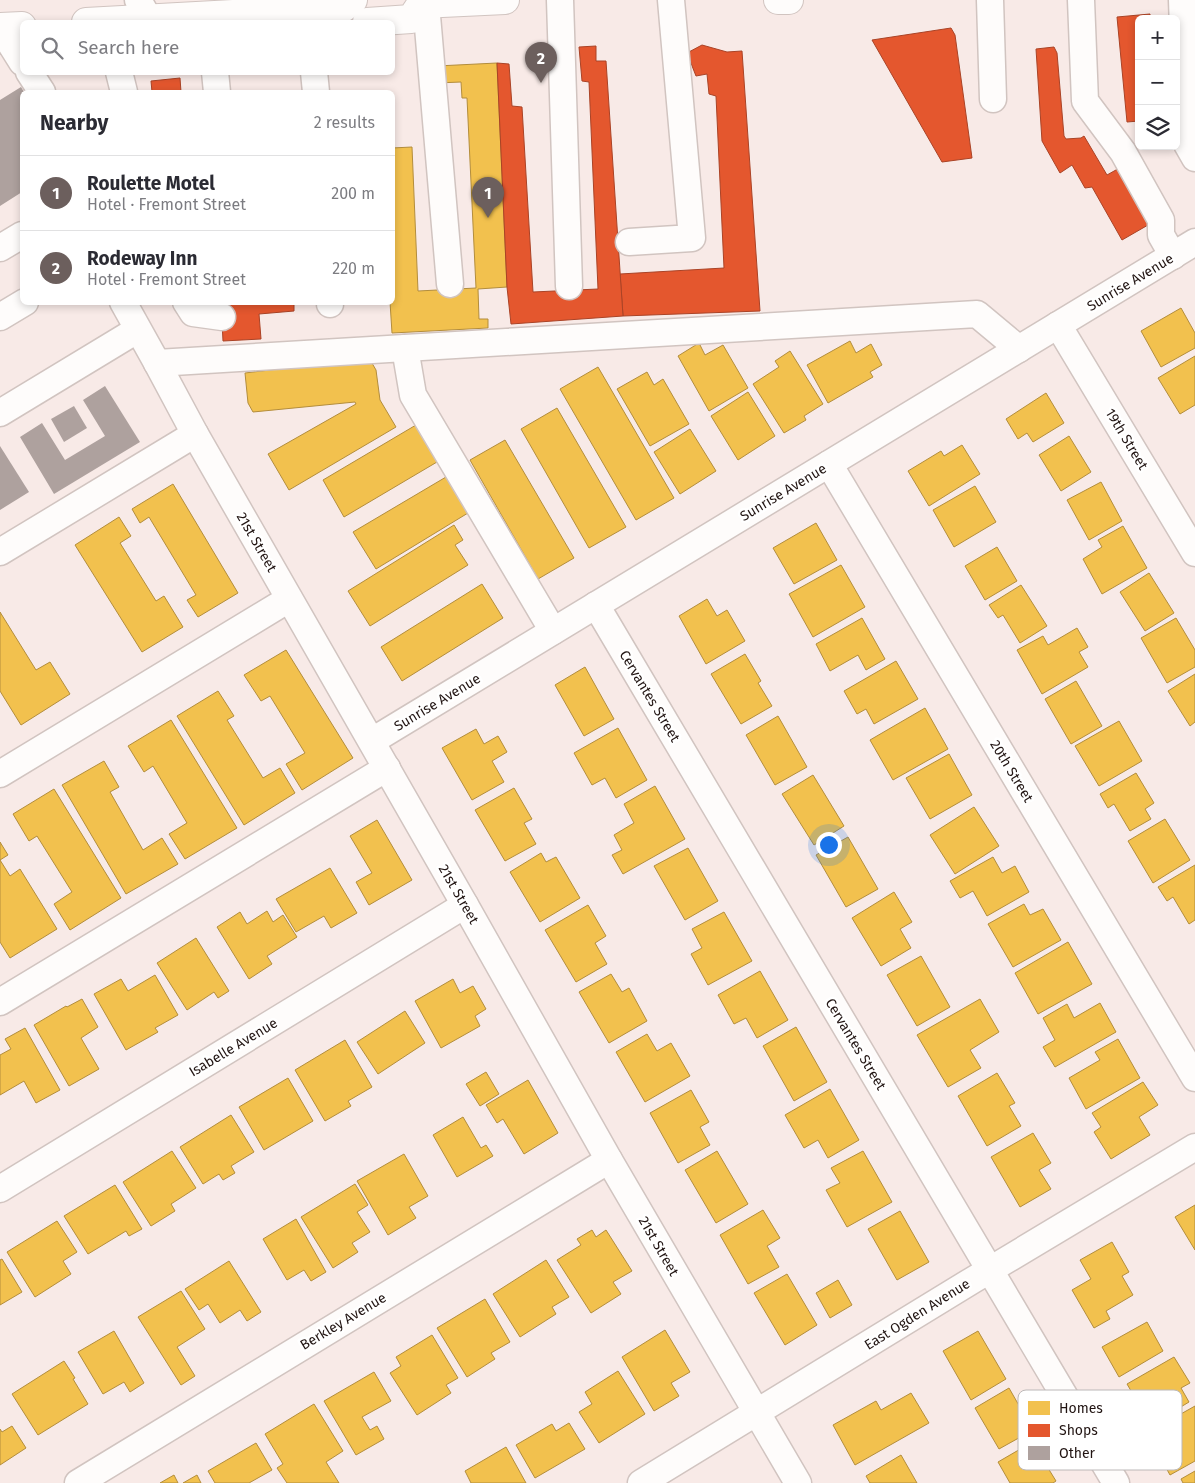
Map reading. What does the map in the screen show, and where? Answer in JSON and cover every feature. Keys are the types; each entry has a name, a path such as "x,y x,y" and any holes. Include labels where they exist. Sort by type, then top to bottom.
{"main road":[{"path":"395,20 411,19 422,3 505,0"},
{"path":"778,0 789,0"},
{"path":"106,20 144,10 201,14 310,16 352,10"},
{"path":"0,27 20,26"}],"street":[{"path":"560,0 569,286"},
{"path":"629,242 692,238 671,0"},
{"path":"990,0 993,99"},
{"path":"1081,0 1085,101 1123,152 1161,220 1161,235 1184,249"},
{"path":"1182,0 1187,144 1195,158"},
{"path":"422,3 450,284"},
{"path":"0,27 20,59"},
{"path":"31,75 41,90"},
{"path":"120,75 124,90"},
{"path":"215,75 216,90"},
{"path":"314,75 316,90"},
{"path":"0,248 20,236"},
{"name":"Sunrise Avenue","path":"372,741 1184,249"},
{"path":"0,318 20,305"},
{"name":"21st Street","path":"124,305 195,434 372,741 609,1160 798,1483"},
{"path":"188,305 193,313 222,318"},
{"path":"157,363 977,314 1019,349"},
{"name":"19th Street","path":"1058,325 1195,552"},
{"path":"0,413 137,330"},
{"path":"406,348 413,395 553,632"},
{"path":"0,552 195,434"},
{"name":"20th Street","path":"829,464 1195,1078"},
{"path":"0,774 289,599"},
{"name":"Cervantes Street","path":"596,605 1061,1390"},
{"path":"0,1002 387,768"},
{"name":"Isabelle Avenue","path":"0,1189 465,905"},
{"name":"East Ogden Avenue","path":"641,1483 990,1270 1195,1148"},
{"name":"Berkley Avenue","path":"78,1483 609,1160"},
{"name":"Cervantes Street","path":"1108,1470 1116,1483"}],"building: Homes":[{"path":"497,63 507,287 478,289 479,319 488,319 488,328 392,333 390,305 395,305 395,148 412,147 418,291 476,288 467,98 462,98 461,82 437,83 437,66"},
{"path":"1181,308 1195,333 1195,348 1161,367 1141,331"},
{"path":"850,341 856,353 871,344 882,365 870,372 873,377 828,403 807,365"},
{"path":"699,343 705,355 723,345 748,388 709,411 678,356"},
{"path":"790,351 823,404 804,416 806,420 784,433 753,384 779,367 775,361"},
{"path":"1195,356 1195,405 1180,414 1158,378"},
{"path":"369,358 376,370 380,400 396,427 289,490 268,454 356,404 355,402 253,412 248,403 245,373"},
{"path":"598,367 674,498 636,520 560,389"},
{"path":"647,372 654,385 663,379 689,424 650,446 617,389"},
{"path":"748,392 775,436 738,460 711,416"},
{"path":"1046,393 1064,423 1033,442 1027,433 1018,439 1006,419"},
{"path":"557,408 626,527 589,548 521,429"},
{"path":"416,425 437,462 344,517 323,480"},
{"path":"690,429 716,471 680,494 654,452"},
{"path":"1069,436 1091,472 1061,491 1039,455"},
{"path":"505,440 574,558 538,579 470,460"},
{"path":"962,445 980,474 929,506 908,471 941,451 944,456"},
{"path":"446,477 468,513 376,569 353,532"},
{"path":"1101,482 1122,521 1089,540 1067,500"},
{"path":"173,484 238,593 198,617 187,600 196,595 149,517 140,523 132,509"},
{"path":"975,486 996,522 954,547 933,510"},
{"path":"119,517 131,536 120,543 156,601 164,596 183,627 142,652 75,545"},
{"path":"816,523 837,560 794,584 773,548"},
{"path":"454,525 463,540 455,545 468,565 370,626 348,591"},
{"path":"1123,526 1147,568 1102,594 1083,559 1102,547 1098,540"},
{"path":"997,547 1017,581 985,600 965,566"},
{"path":"841,565 865,607 813,637 789,594"},
{"path":"1149,573 1174,613 1145,631 1120,592"},
{"path":"482,584 503,618 402,681 381,647"},
{"path":"1021,585 1047,626 1020,643 1003,615 998,618 989,605"},
{"path":"707,599 717,616 727,610 745,641 706,664 679,616"},
{"path":"0,612 36,670 50,662 70,694 21,725 0,691"},
{"path":"862,618 885,659 866,670 858,655 830,671 816,644"},
{"path":"1176,618 1195,650 1195,667 1167,683 1141,638"},
{"path":"1077,628 1088,647 1079,652 1088,667 1042,694 1017,650 1043,636 1048,645"},
{"path":"286,650 353,758 302,790 286,764 305,753 270,696 261,701 244,675"},
{"path":"745,654 761,681 758,683 772,706 741,724 711,674"},
{"path":"896,661 918,699 874,724 866,709 857,714 844,691"},
{"path":"585,667 614,719 584,736 555,685"},
{"path":"1195,674 1195,722 1190,726 1168,691"},
{"path":"1076,681 1102,726 1071,744 1045,699"},
{"path":"218,691 234,716 227,720 263,778 280,768 295,793 244,825 177,716"},
{"path":"925,708 948,749 893,780 870,740"},
{"path":"778,716 807,767 775,785 746,735"},
{"path":"171,720 237,828 185,859 169,834 187,823 153,766 144,772 128,746"},
{"path":"1119,721 1142,761 1099,786 1075,746"},
{"path":"618,728 647,780 616,798 605,778 592,785 574,753"},
{"path":"476,729 484,744 498,736 507,752 492,761 504,782 472,800 442,748"},
{"path":"949,754 972,795 930,819 906,778"},
{"path":"104,761 119,787 110,792 143,850 162,838 178,864 126,894 62,785"},
{"path":"1136,773 1154,803 1145,809 1151,819 1130,831 1114,804 1108,808 1100,794"},
{"path":"813,775 844,826 814,845 782,794"},
{"path":"655,786 685,839 623,874 612,855 622,850 614,835 634,823 624,804"},
{"path":"514,788 532,819 524,823 536,844 505,861 475,810"},
{"path":"54,789 121,898 70,930 54,904 72,892 37,836 29,841 13,814"},
{"path":"974,807 999,846 955,874 930,835"},
{"path":"1165,819 1190,860 1153,883 1128,841"},
{"path":"377,820 412,880 369,905 356,882 372,873 350,836"},
{"path":"848,837 878,889 846,907 816,855"},
{"path":"0,842 8,855 0,860"},
{"path":"688,848 718,901 685,920 654,866"},
{"path":"541,853 546,862 556,857 580,898 540,922 510,872"},
{"path":"993,857 1002,873 1015,866 1029,892 987,916 973,891 960,898 950,881"},
{"path":"0,860 10,876 20,869 57,929 10,958 0,942"},
{"path":"1195,865 1195,920 1189,924 1173,897 1167,901 1158,887"},
{"path":"330,868 357,913 331,928 324,916 296,932 276,899"},
{"path":"894,892 912,922 900,929 911,948 881,966 852,918"},
{"path":"1024,904 1030,915 1043,909 1061,940 1013,967 988,924"},
{"path":"588,905 606,936 595,943 607,964 576,982 545,930"},
{"path":"267,911 273,922 283,915 297,937 267,956 272,964 249,979 217,927 240,912 247,924"},
{"path":"724,912 752,961 708,985 691,954 702,948 692,929"},
{"path":"196,938 229,991 218,998 214,992 187,1010 157,963"},
{"path":"1068,942 1092,984 1038,1014 1015,973"},
{"path":"921,956 950,1007 917,1026 887,975"},
{"path":"760,971 788,1020 757,1038 746,1018 734,1024 718,995"},
{"path":"611,974 622,992 629,988 647,1021 609,1043 579,992"},
{"path":"155,975 178,1015 155,1028 158,1032 126,1050 94,994 121,979 128,991"},
{"path":"453,979 460,993 473,986 486,1009 475,1016 480,1026 441,1048 415,1001"},
{"path":"82,999 98,1027 81,1038 99,1069 69,1086 34,1025"},
{"path":"980,999 999,1032 970,1050 981,1068 948,1087 917,1035"},
{"path":"1100,1003 1116,1032 1055,1067 1043,1047 1055,1040 1043,1018 1067,1004 1074,1018"},
{"path":"405,1011 425,1043 378,1074 357,1042"},
{"path":"796,1027 827,1082 794,1101 763,1046"},
{"path":"25,1028 60,1090 36,1103 24,1081 0,1095 0,1055 11,1049 5,1039"},
{"path":"647,1034 657,1051 671,1043 690,1076 645,1102 616,1052"},
{"path":"1118,1039 1140,1078 1086,1109 1069,1078 1100,1060 1095,1052"},
{"path":"345,1040 372,1087 348,1101 351,1106 325,1121 295,1070"},
{"path":"486,1072 499,1094 480,1106 466,1084"},
{"path":"997,1073 1015,1103 1009,1106 1021,1126 987,1146 958,1096"},
{"path":"288,1078 313,1121 264,1150 239,1107"},
{"path":"528,1080 558,1133 524,1154 503,1119 497,1123 486,1105"},
{"path":"1143,1082 1158,1105 1139,1117 1150,1135 1111,1159 1094,1132 1101,1127 1092,1113"},
{"path":"830,1089 859,1140 828,1158 818,1140 804,1148 785,1115"},
{"path":"691,1090 709,1122 700,1127 710,1145 678,1163 650,1113"},
{"path":"231,1115 254,1152 231,1166 235,1173 223,1180 219,1174 203,1184 180,1147"},
{"path":"463,1117 481,1148 486,1145 493,1156 457,1177 433,1135"},
{"path":"1033,1133 1051,1163 1039,1170 1051,1189 1020,1207 991,1157"},
{"path":"172,1151 196,1188 171,1204 175,1211 151,1226 123,1182"},
{"path":"717,1151 748,1204 716,1223 685,1170"},
{"path":"863,1151 892,1202 847,1227 826,1190 840,1183 831,1168"},
{"path":"404,1154 428,1196 409,1207 416,1218 388,1235 357,1181"},
{"path":"355,1184 368,1205 357,1212 370,1232 352,1243 358,1252 333,1268 301,1217"},
{"path":"115,1185 142,1229 129,1236 126,1231 88,1254 64,1216"},
{"path":"1195,1205 1195,1250 1175,1217"},
{"path":"763,1210 780,1238 767,1246 779,1267 748,1284 720,1235"},
{"path":"900,1211 929,1262 897,1280 868,1229"},
{"path":"296,1219 326,1272 311,1281 304,1270 287,1280 263,1239"},
{"path":"57,1221 77,1252 63,1261 71,1274 35,1297 7,1252"},
{"path":"592,1230 596,1237 606,1230 632,1271 613,1282 621,1294 591,1313 557,1260 581,1245 577,1239"},
{"path":"1112,1242 1129,1272 1122,1276 1133,1295 1106,1311 1110,1319 1094,1328 1072,1290 1091,1279 1080,1260"},
{"path":"2,1259 22,1292 0,1305 0,1260"},
{"path":"546,1260 569,1297 552,1307 556,1314 520,1337 493,1294"},
{"path":"229,1261 261,1312 247,1321 240,1310 220,1323 208,1304 199,1310 185,1289"},
{"path":"787,1274 817,1325 785,1345 754,1293"},
{"path":"838,1280 852,1305 830,1318 816,1293"},
{"path":"181,1291 205,1329 177,1347 195,1376 181,1385 138,1317"},
{"path":"485,1299 510,1342 491,1353 495,1359 467,1377 437,1328"},
{"path":"1147,1322 1163,1351 1119,1377 1102,1347"},
{"path":"665,1330 690,1372 671,1383 679,1396 654,1411 622,1357"},
{"path":"114,1331 144,1383 130,1392 124,1382 103,1394 78,1352"},
{"path":"978,1331 1006,1379 971,1400 943,1351"},
{"path":"432,1335 458,1378 446,1385 451,1393 417,1415 390,1373 401,1366 396,1357"},
{"path":"1174,1357 1190,1383 1181,1388 1189,1402 1182,1406 1182,1390 1131,1390 1127,1384"},
{"path":"64,1361 88,1404 38,1435 12,1394"},
{"path":"618,1371 645,1414 599,1443 579,1412 592,1404 585,1392"},
{"path":"374,1372 391,1401 362,1417 370,1430 377,1426 384,1439 356,1455 324,1401"},
{"path":"1009,1388 1018,1404 1018,1438 999,1449 975,1408"},
{"path":"911,1393 929,1423 855,1465 833,1425 876,1401 881,1410"},
{"path":"314,1404 343,1451 326,1462 339,1483 287,1483 277,1468 283,1464 265,1434"},
{"path":"1195,1406 1195,1461 1182,1468 1182,1413"},
{"path":"569,1423 585,1449 535,1478 516,1445 552,1424 556,1431"},
{"path":"12,1426 26,1448 0,1465 0,1429 2,1432"},
{"path":"256,1443 272,1470 249,1483 215,1483 208,1471"},
{"path":"506,1447 526,1483 471,1483 465,1471"},
{"path":"1018,1450 1018,1470 1049,1470 1056,1481 1053,1483 1010,1483 998,1462"},
{"path":"901,1455 917,1483 870,1483 866,1476"},
{"path":"1167,1470 1179,1470 1170,1475"},
{"path":"1195,1471 1195,1483 1183,1483 1181,1479"},
{"path":"174,1475 178,1483 160,1483"},
{"path":"197,1475 201,1483 183,1483"}],"building: Shops":[{"path":"1135,15 1135,121 1127,122 1117,17"},
{"path":"951,28 955,35 972,158 942,162 872,40"},
{"path":"702,45 727,52 742,51 760,311 623,316 620,274 724,268 716,96 709,94 707,74 696,76 687,53"},
{"path":"596,46 596,61 606,61 623,316 511,324 507,287 497,63 509,64 512,106 522,107 533,292 598,289 589,82 582,81 579,47"},
{"path":"1054,47 1057,53 1064,136 1066,139 1084,136 1107,175 1123,166 1155,221 1122,240 1092,187 1085,188 1072,165 1060,173 1042,141 1036,49"},
{"path":"180,78 181,90 152,90 151,81"},
{"path":"221,305 294,305 294,311 259,314 261,339 223,341"}],"building: Other":[{"path":"21,87 23,90 20,90 20,193 0,206 0,100"},
{"path":"105,386 140,442 54,494 20,437 42,423 65,460 105,436 83,400"},
{"path":"74,406 87,428 64,442 51,419"},
{"path":"0,446 29,492 0,510"}],"place":[{"name":"Rodeway Inn","path":"541,83"},
{"name":"Roulette Motel","path":"488,218"}]}
